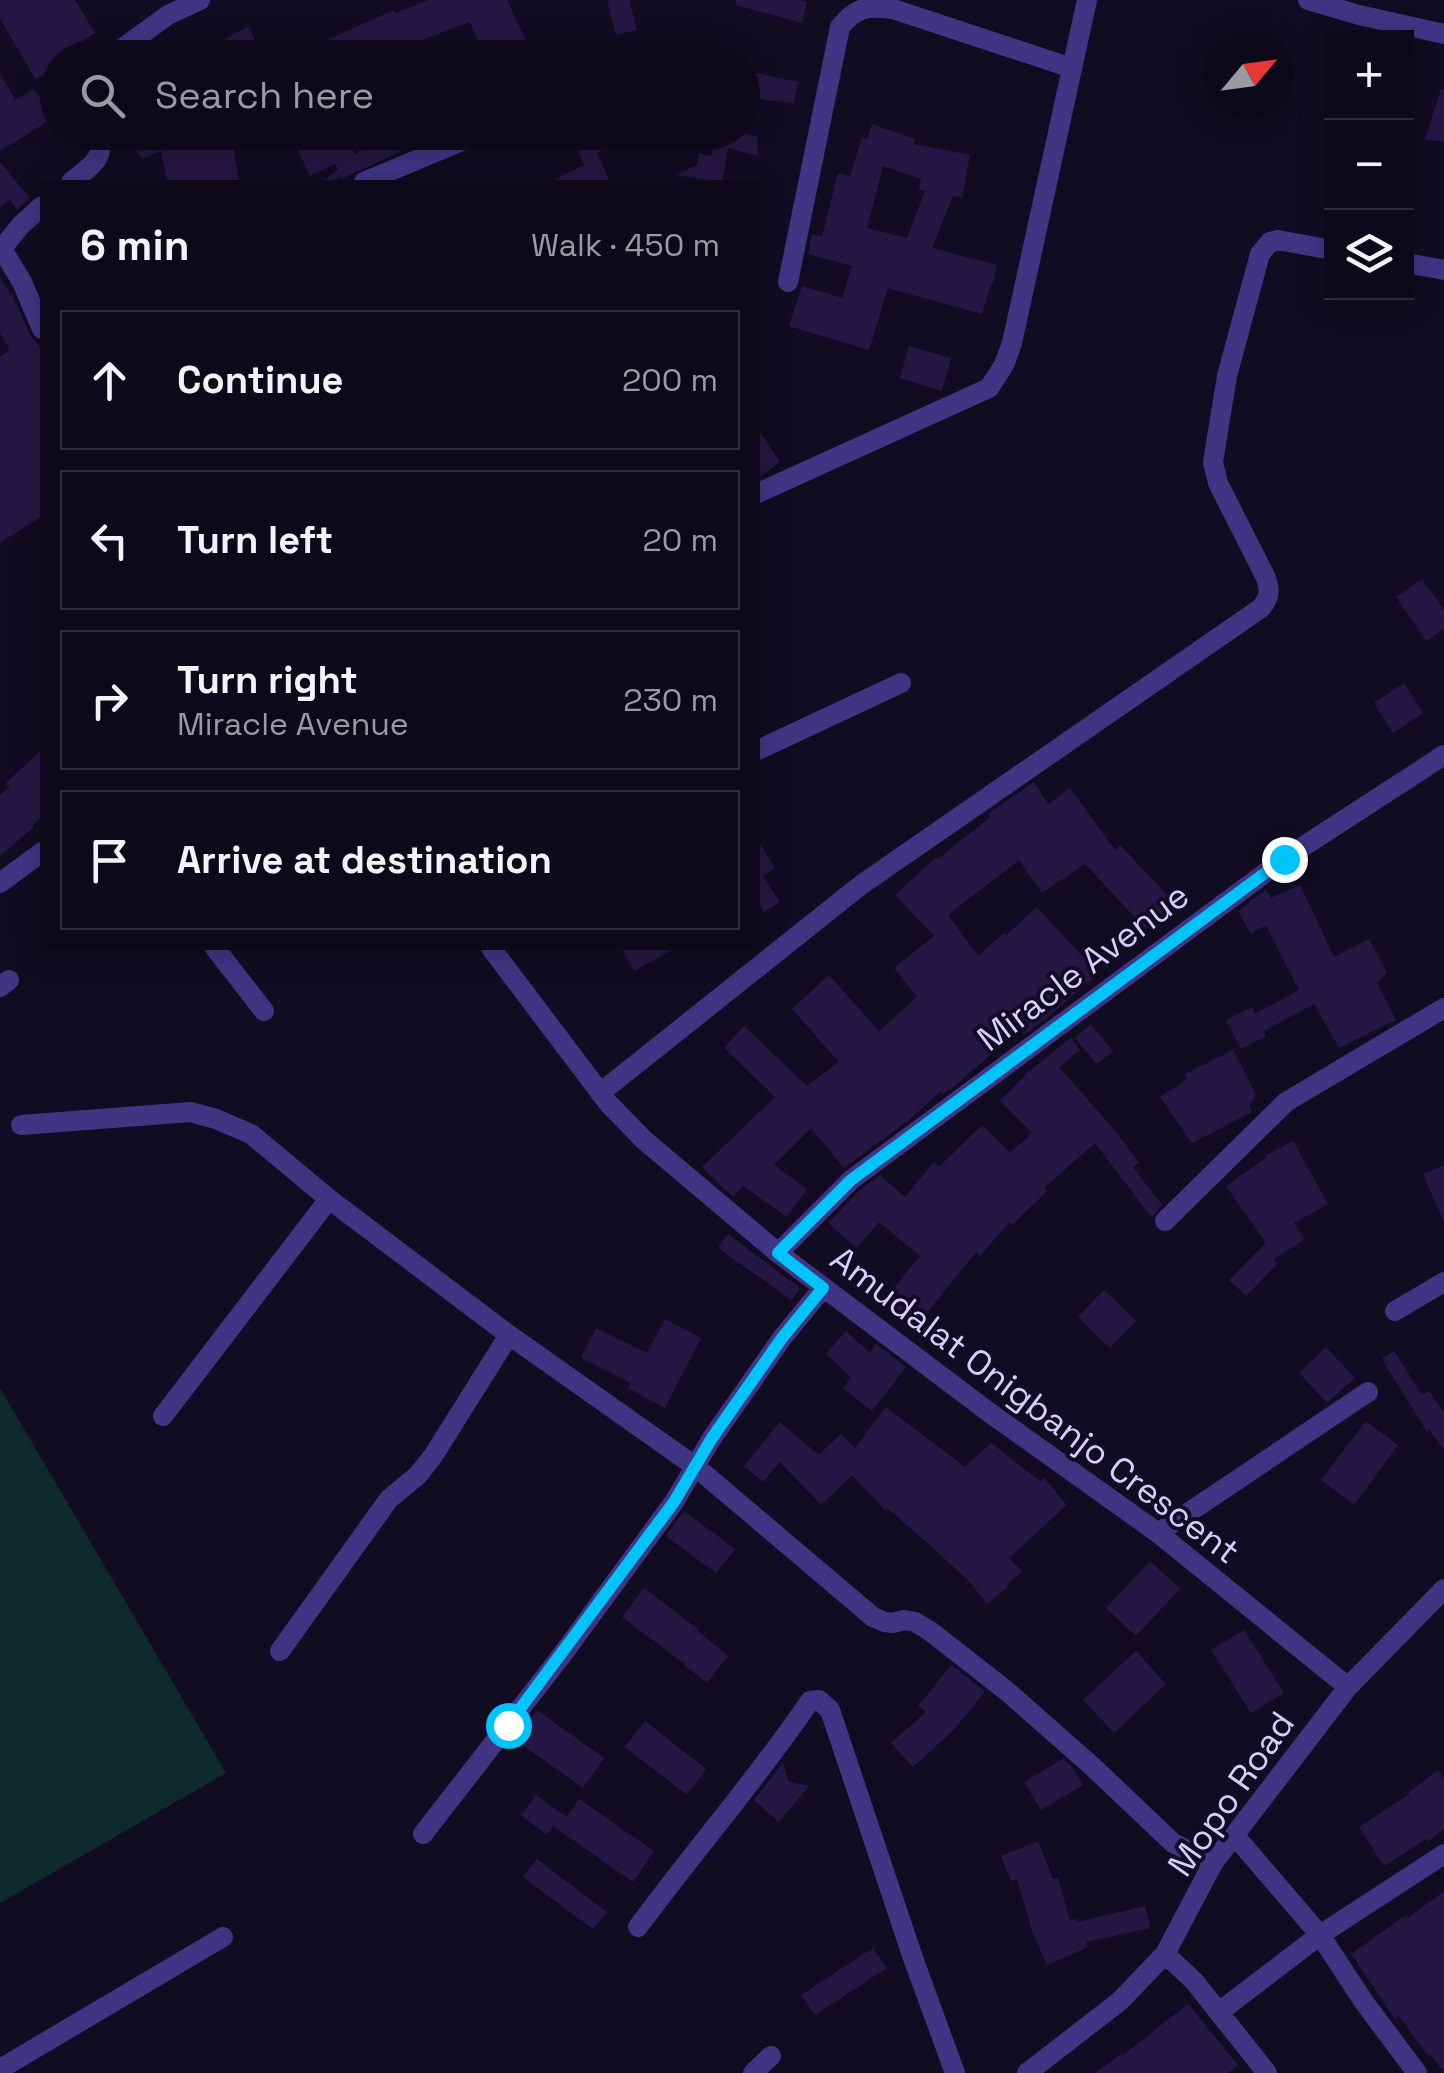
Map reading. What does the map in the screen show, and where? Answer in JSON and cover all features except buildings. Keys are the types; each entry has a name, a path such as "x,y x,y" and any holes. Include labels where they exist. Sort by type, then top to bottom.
{"street":[{"path":"128,40 162,7 200,0"},
{"path":"760,493 989,388 1012,344 1087,0"},
{"path":"1308,0 1444,34"},
{"path":"788,282 840,26 849,16 868,6 893,9 1072,68"},
{"path":"73,180 98,159 100,150"},
{"path":"369,180 440,150"},
{"path":"40,208 1,250 22,282 40,322"},
{"path":"600,1093 861,885 1268,600 1266,578 1218,483 1213,462 1228,376 1264,246 1278,240 1324,249"},
{"path":"1414,265 1444,270"},
{"path":"760,749 901,683"},
{"name":"Miracle Avenue","path":"778,1253 851,1180 1022,1052 1284,859 1444,756"},
{"path":"0,883 40,853"},
{"path":"217,950 264,1011"},
{"name":"Amudalat Onigbanjo Crescent","path":"492,950 600,1093 644,1140 823,1288 1158,1533 1348,1687"},
{"path":"1165,1221 1286,1102 1444,1008"},
{"path":"22,1124 191,1112 252,1134 329,1199 508,1335 696,1467 872,1617 893,1624 915,1622 930,1632 1008,1692 1173,1843 1213,1863"},
{"path":"163,1416 329,1199"},
{"path":"1396,1311 1444,1282"},
{"path":"423,1834 562,1655 674,1502 712,1438 782,1338 823,1288"},
{"path":"280,1651 389,1498 418,1475 433,1456 508,1335"},
{"path":"1158,1533 1368,1392"},
{"name":"Mopo Road","path":"1027,2073 1120,2002 1165,1954 1213,1863 1348,1687 1444,1589"},
{"path":"638,1927 810,1701 819,1700 830,1710 955,2073"},
{"path":"1235,1836 1320,1934 1417,2073"},
{"path":"1219,2012 1320,1934 1444,1854"},
{"path":"0,2070 223,1937"},
{"path":"1165,1954 1194,1981 1267,2073"},
{"path":"753,2073 770,2056"}],"green space":[{"path":"0,1388 226,1773 0,1903"}],"route":[{"path":"508,1725 674,1502 712,1438 782,1338 823,1288 778,1253 851,1180 1284,859"}]}
